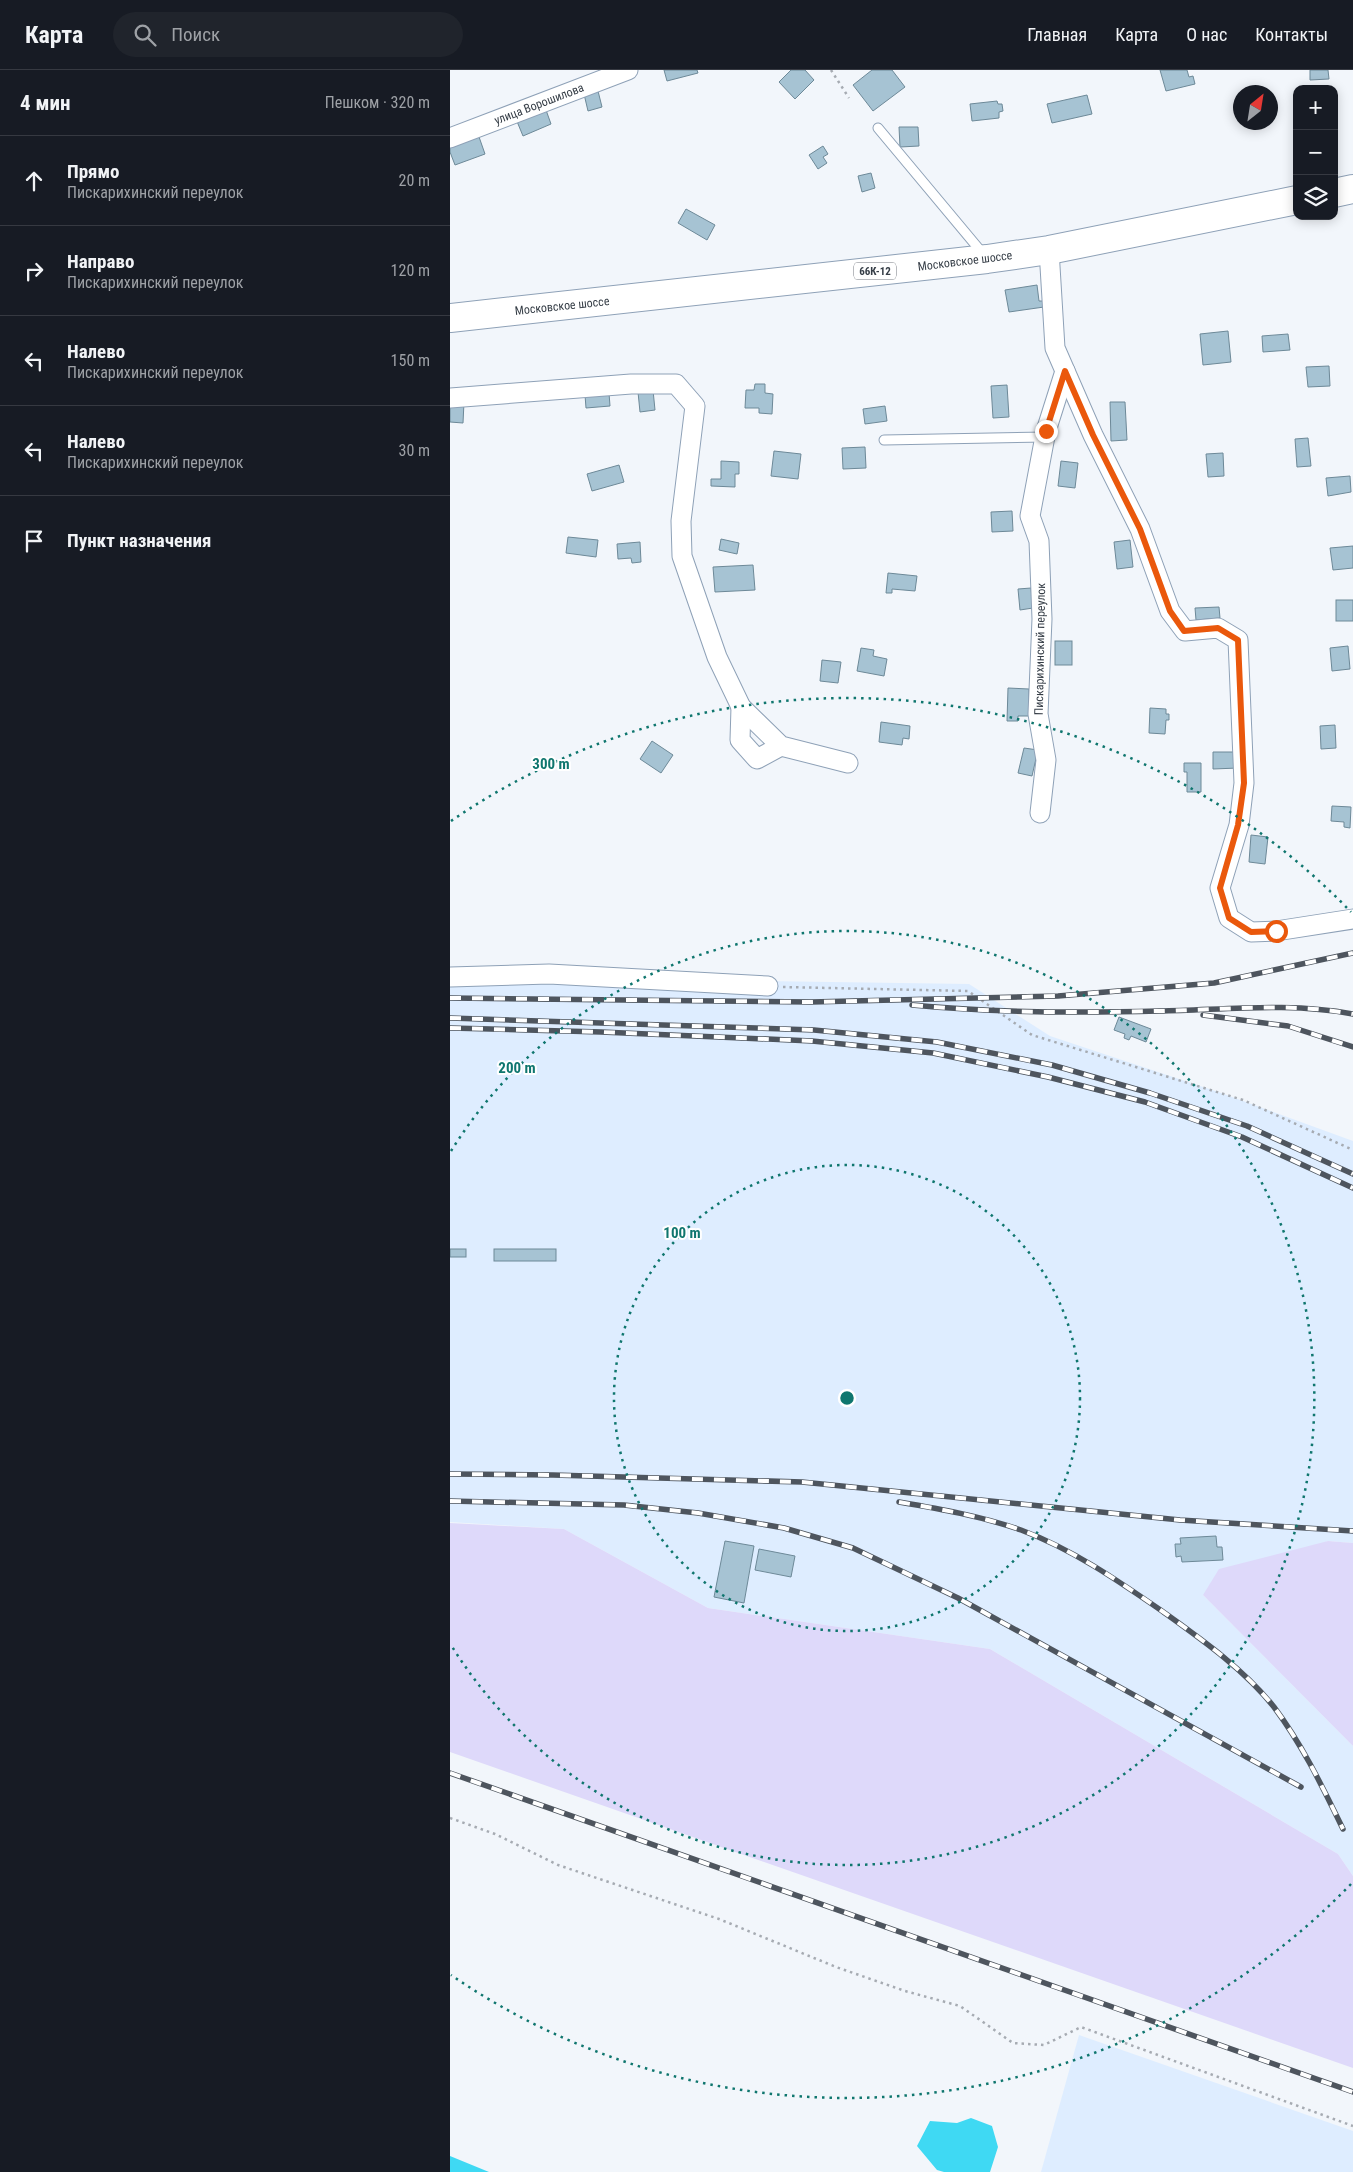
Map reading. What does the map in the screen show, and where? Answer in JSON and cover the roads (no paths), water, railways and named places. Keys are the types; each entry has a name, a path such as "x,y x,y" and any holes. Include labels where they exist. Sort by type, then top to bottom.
{"main road":[{"path":"1338,192 1353,189"},
{"name":"Московское шоссе","path":"450,318 987,259 1049,250 1293,201"}],"street":[{"name":"улица Ворошилова","path":"451,136 628,70"},
{"path":"1049,250 1055,348 1093,435 1140,529 1170,611 1184,631 1218,628 1238,640 1244,783 1238,825 1220,888 1229,918 1251,932 1276,931 1353,919"},
{"name":"Пискарихинский переулок","path":"1040,813 1046,760 1038,714 1042,619 1039,541 1030,516 1045,436 1065,371"},
{"path":"450,398 631,384 676,384 695,406 681,521 682,556 716,657 741,707 781,746 848,764"},
{"path":"741,707 740,740 756,759 781,746"},
{"path":"450,977 549,974 768,986"}],"lane":[{"path":"878,128 987,259"},
{"path":"884,440 1045,436"}],"water":[{"path":"971,2118 992,2126 998,2147 990,2172 944,2172 937,2170 917,2146 930,2121 957,2123"},
{"path":"450,2156 489,2172 450,2172"}],"railway":[{"path":"450,998 811,1002 1058,996 1214,983 1353,953"},
{"path":"912,1005 974,1010 1066,1012 1305,1008 1353,1014"},
{"path":"1203,1015 1288,1026 1353,1047"},
{"path":"450,1018 814,1030 937,1042 1052,1065 1150,1093 1247,1126 1353,1174"},
{"path":"450,1028 812,1041 933,1053 1048,1077 1145,1102 1242,1137 1353,1188"},
{"path":"450,1474 802,1482 1180,1520 1353,1531"},
{"path":"450,1501 624,1505 698,1513 784,1528 853,1548 958,1598 1301,1787"},
{"path":"899,1502 976,1517 1006,1525 1040,1538 1058,1546 1111,1577 1192,1632 1236,1667 1274,1707 1303,1751 1343,1829"},
{"path":"450,1773 1353,2092"}]}
